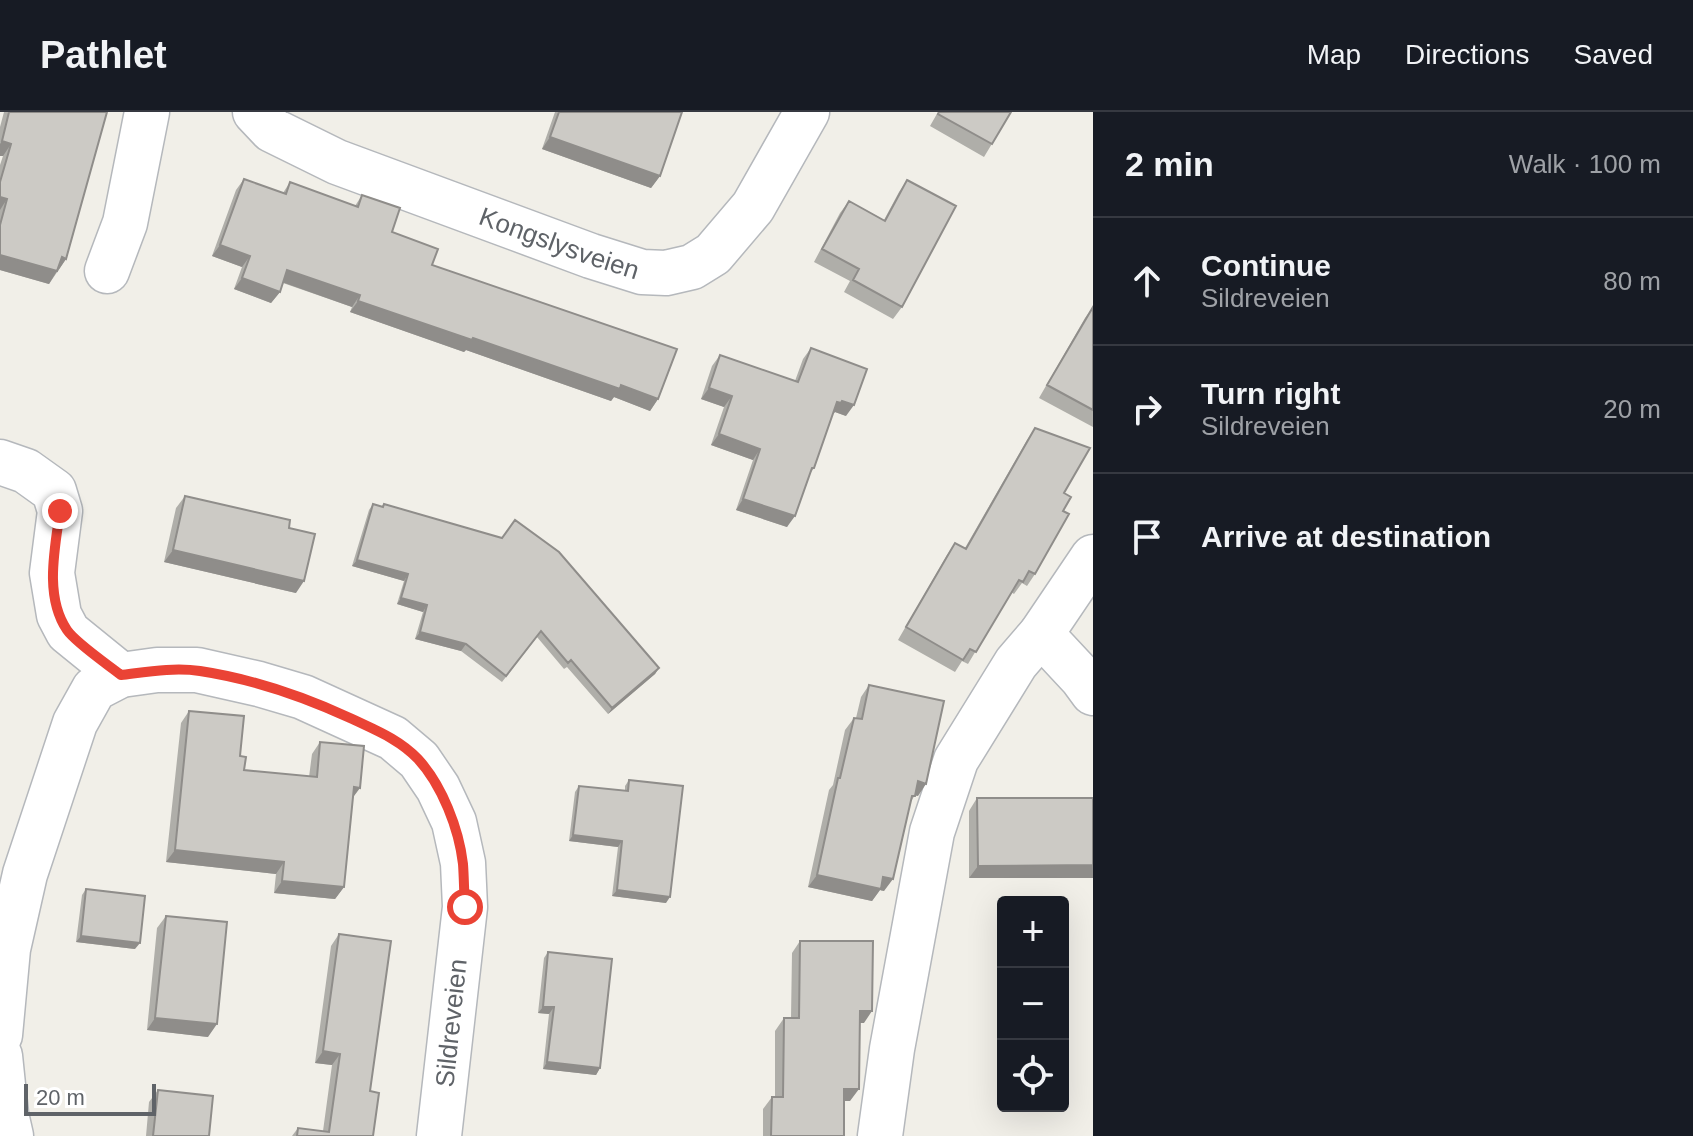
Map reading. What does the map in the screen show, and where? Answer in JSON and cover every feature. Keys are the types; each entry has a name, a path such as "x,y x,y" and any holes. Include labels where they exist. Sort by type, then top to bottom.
{"street":[{"path":"107,271 125,223 147,112"},
{"name":"Kongslysveien","path":"255,112 272,130 337,162 591,256 642,272 666,273 692,267 713,254 753,207 807,112"},
{"path":"0,462 26,471 54,491 60,511 52,573 59,615 68,632 121,675"},
{"path":"880,1136 892,1049 932,832 956,760 1016,663 1041,634 1092,558"},
{"path":"1041,634 1093,693"},
{"name":"Sildreveien","path":"0,1035 8,949 7,922 75,723 94,689 121,675 157,670 197,670 259,684 303,697 393,738 419,760 438,788 454,822 463,863 465,907 439,1136"},
{"path":"1,1072 11,1136"}],"building":[{"path":"9,112 107,112 66,259 62,257 57,271 0,255 0,225 7,199 0,197 0,182 11,144 2,141"},
{"path":"559,112 682,112 660,176 550,137"},
{"path":"939,112 1011,112 992,144"},
{"path":"244,179 286,194 290,182 358,207 362,195 400,208 392,232 438,249 432,265 677,349 658,399 358,301 360,295 287,270 280,292 242,278 250,256 220,245"},
{"path":"907,180 956,206 902,307 853,280 859,269 822,249 849,201 885,221"},
{"path":"1093,307 1093,410 1047,385"},
{"path":"811,348 867,369 854,405 837,402 795,516 743,499 760,449 719,434 732,396 709,388 720,355 798,382"},
{"path":"1035,428 1090,448 1064,493 1071,497 1063,511 1069,514 1035,574 1029,571 1023,582 1019,580 976,652 970,649 963,660 906,627 955,543 966,549"},
{"path":"185,496 290,520 289,528 315,534 304,581 173,550"},
{"path":"373,504 383,507 384,504 502,538 515,520 559,552 659,668 612,708 541,631 506,676 466,644 420,632 427,605 401,598 408,574 357,560"},
{"path":"869,685 944,701 926,784 918,781 893,879 883,877 881,889 817,875 854,718 862,719"},
{"path":"189,711 244,716 240,756 246,757 244,770 317,777 320,742 364,746 360,788 354,787 344,887 282,881 284,862 175,850"},
{"path":"629,780 683,786 670,897 617,890 622,841 573,835 579,786 628,791"},
{"path":"977,798 1093,798 1093,865 978,866"},
{"path":"86,889 145,896 140,943 81,936"},
{"path":"166,916 227,922 217,1024 155,1018"},
{"path":"339,934 391,941 370,1091 379,1093 373,1136 297,1136 298,1128 329,1132 340,1054 323,1051"},
{"path":"800,941 873,941 872,1011 860,1011 859,1089 844,1089 844,1136 771,1136 772,1097 783,1097 784,1018 799,1018"},
{"path":"548,952 612,959 600,1068 547,1062 554,1007 543,1007"},
{"path":"158,1090 213,1096 209,1136 153,1136"}],"route":[{"path":"60,511 52,573 59,615 68,632 121,675 157,670 197,670 259,684 303,697 393,738 419,760 438,788 454,822 463,863 465,907"}]}
